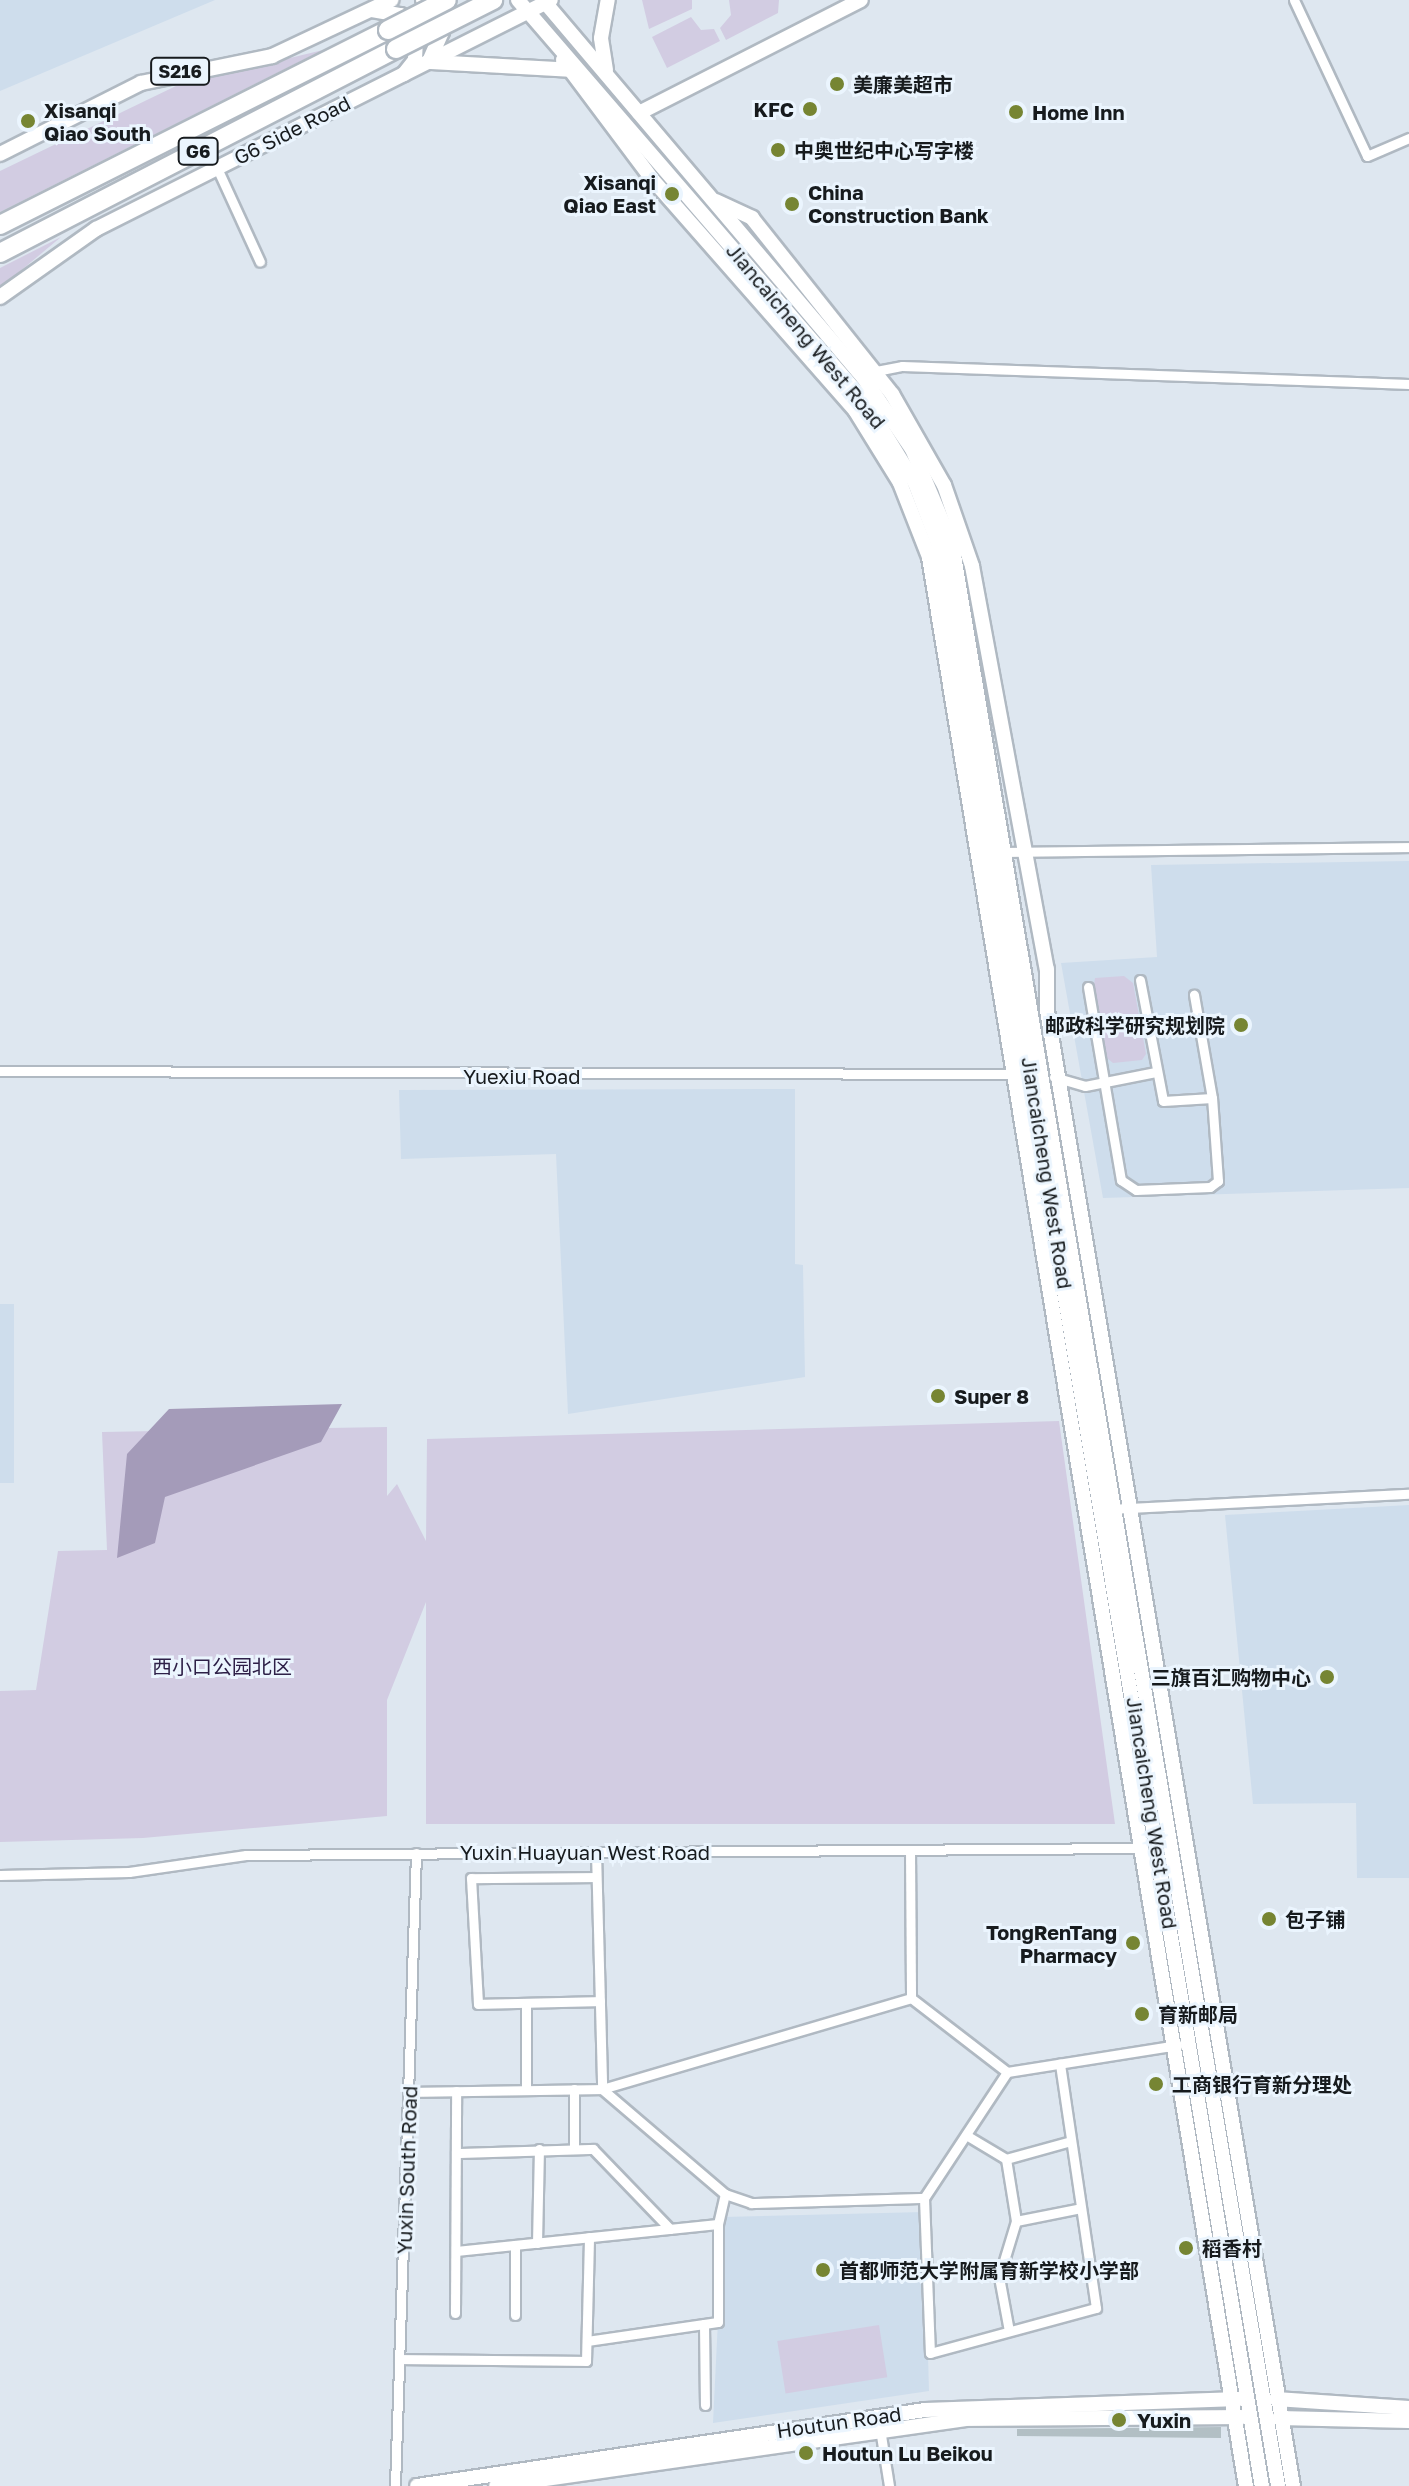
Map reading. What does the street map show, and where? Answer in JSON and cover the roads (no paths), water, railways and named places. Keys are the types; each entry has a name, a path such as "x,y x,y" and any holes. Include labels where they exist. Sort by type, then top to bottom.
{"highway":[{"name":"G6","path":"0,225 447,0"},
{"name":"G6","path":"0,253 493,0"}],"main road":[{"name":"S216","path":"0,154 141,83 272,56 391,0"},
{"path":"423,0 442,32 423,64"},
{"path":"608,0 602,52 613,82"},
{"path":"639,113 861,0"},
{"name":"G6 Side Road","path":"0,297 76,240 423,64 523,6 546,1"},
{"name":"Jiancaicheng West Road","path":"546,1 864,378 912,449 952,544 1014,852 1038,1075 1076,1353 1116,1508 1202,2202 1203,2251 1246,2486"},
{"name":"Jiancaicheng West Road","path":"523,6 555,42 569,71 652,179 843,394 908,502 940,607 1038,1075 1024,1153 1264,2399 1260,2418 1262,2486"},
{"path":"367,12 387,9 406,20 418,49 403,74"},
{"path":"423,64 458,60 569,71"},
{"name":"Jiancaicheng West Road","path":"569,71 864,378 915,483 945,565 1282,2399 1293,2486"},
{"path":"1073,1413 1076,1353"},
{"name":"Jiancaicheng West Road","path":"1183,2044 1248,2399 1260,2418 1278,2486"},
{"name":"Houtun Road","path":"417,2486 925,2410 1232,2399 1282,2399 1409,2408"},
{"name":"Houtun Road","path":"496,2486 880,2429 992,2417 1409,2421"}],"street":[{"path":"1294,0 1367,156 1409,138"},
{"path":"217,168 260,262"},
{"path":"864,378 1409,384"},
{"path":"1014,852 1409,847"},
{"path":"1140,980 1163,1101 1212,1098"},
{"path":"1088,987 1127,1189 1210,1187 1218,1181 1212,1098 1194,995"},
{"name":"Yuexiu Road","path":"0,1071 1038,1075 1085,1086 1156,1072"},
{"path":"1116,1508 1409,1494"},
{"name":"Yuxin Huayuan West Road","path":"0,1875 149,1871 227,1855 1158,1846"},
{"path":"910,1850 911,1998"},
{"path":"596,1852 602,2089 725,2194 751,2203 924,2198"},
{"name":"Yuxin South Road","path":"395,2486 416,1853"},
{"path":"596,1877 471,1878 478,2004 600,2001"},
{"path":"911,1998 1007,2072 1183,2044"},
{"path":"410,2092 602,2089 911,1998"},
{"path":"526,2003 526,2090"},
{"path":"1007,2072 924,2198 930,2353 1096,2308 1060,2064"},
{"path":"574,2089 574,2148"},
{"path":"455,2313 456,2091"},
{"path":"966,2135 1006,2159 1071,2141"},
{"path":"537,2243 539,2149"},
{"path":"456,2153 593,2149 670,2229"},
{"path":"1006,2159 1016,2221 999,2277 1009,2331"},
{"path":"587,2341 718,2322 718,2224 725,2194"},
{"path":"1016,2221 1081,2208"},
{"path":"456,2251 718,2224"},
{"path":"399,2359 586,2361 589,2237"},
{"path":"515,2245 515,2315"},
{"path":"704,2324 705,2405"},
{"path":"880,2429 889,2486"}],"place":[{"name":"美廉美超市","path":"837,84"},
{"name":"KFC","path":"810,109"},
{"name":"Home Inn","path":"1016,112"},
{"name":"Xisanqi Qiao South","path":"28,121"},
{"name":"中奥世纪中心写字楼","path":"778,150"},
{"name":"Xisanqi Qiao East","path":"672,194"},
{"name":"China Construction Bank","path":"792,204"},
{"name":"邮政科学研究规划院","path":"1241,1025"},
{"name":"Super 8","path":"938,1396"},
{"name":"三旗百汇购物中心","path":"1327,1677"},
{"name":"包子铺","path":"1269,1919"},
{"name":"TongRenTang Pharmacy","path":"1133,1943"},
{"name":"育新邮局","path":"1142,2014"},
{"name":"工商银行育新分理处","path":"1156,2084"},
{"name":"稻香村","path":"1186,2248"},
{"name":"首都师范大学附属育新学校小学部","path":"823,2270"},
{"name":"Yuxin","path":"1119,2420"},
{"name":"Houtun Lu Beikou","path":"806,2453"}],"park label":[{"name":"西小口公园北区","path":"222,1666"}]}
